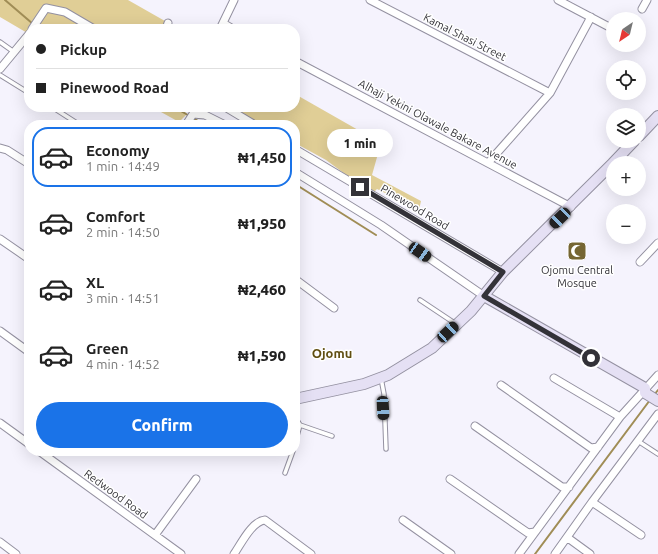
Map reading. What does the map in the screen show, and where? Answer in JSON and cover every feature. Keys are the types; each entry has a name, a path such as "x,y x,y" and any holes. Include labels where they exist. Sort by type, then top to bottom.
{"street":[{"path":"222,24 234,0"},
{"name":"Kamal Shasi Street","path":"370,0 550,93"},
{"path":"558,0 606,25"},
{"path":"642,9 647,0"},
{"path":"35,24 45,4 66,12 86,24"},
{"path":"488,163 550,93 591,17"},
{"path":"0,69 24,40"},
{"name":"Alhaji Yekini Olawale Bakare Avenue","path":"300,64 571,207"},
{"path":"233,112 247,120"},
{"path":"189,120 193,114 205,115 215,120"},
{"path":"646,129 658,116"},
{"path":"0,148 7,150 24,161"},
{"path":"620,156 627,148"},
{"name":"Pinewood Road","path":"300,152 503,272"},
{"path":"300,398 364,384 413,361 432,348 457,325 484,296 503,272 571,207 606,170"},
{"path":"300,176 381,225 484,296 645,390 658,401"},
{"path":"0,239 24,256"},
{"path":"640,262 658,244"},
{"path":"300,283 334,308"},
{"path":"0,331 24,348"},
{"path":"519,554 620,417 658,375"},
{"path":"554,378 620,417"},
{"path":"501,385 591,448 598,447"},
{"path":"555,554 658,414"},
{"path":"0,423 24,440"},
{"path":"475,426 562,487 569,487"},
{"name":"Redwood Road","path":"46,456 181,554"},
{"path":"155,535 196,479"},
{"path":"450,479 528,533 535,532"},
{"path":"592,502 642,535"},
{"path":"234,554 255,525 260,520 265,520 311,554"},
{"path":"403,520 451,554"},
{"path":"568,538 590,554"},
{"path":"0,542 16,554"}],"lane":[{"path":"0,42 14,52"},
{"path":"0,75 24,90"},
{"path":"60,112 72,120"},
{"path":"420,300 457,325"},
{"path":"381,377 384,394 386,449"},
{"path":"300,425 332,436"},
{"path":"638,441 658,454"},
{"path":"285,473 291,456"}],"shaded area":[{"path":"0,0 128,0 170,24 24,24 24,31 0,17"},
{"path":"300,97 381,143 372,175 421,201 419,210 377,189 372,194 326,160 300,146 300,120 252,120 236,112 300,112"},
{"path":"161,112 185,112 186,115 181,120 175,120"}],"waterway":[{"path":"5,0 33,24"},
{"path":"183,112 196,120"},
{"path":"300,187 376,235"},
{"path":"654,395 658,390"},
{"path":"535,554 650,400"}],"place":[{"name":"Ojomu Central Mosque","path":"577,251"}],"district":[{"name":"Ojomu","path":"332,353"}],"route":[{"path":"360,187 503,272 484,296 591,358"}]}
